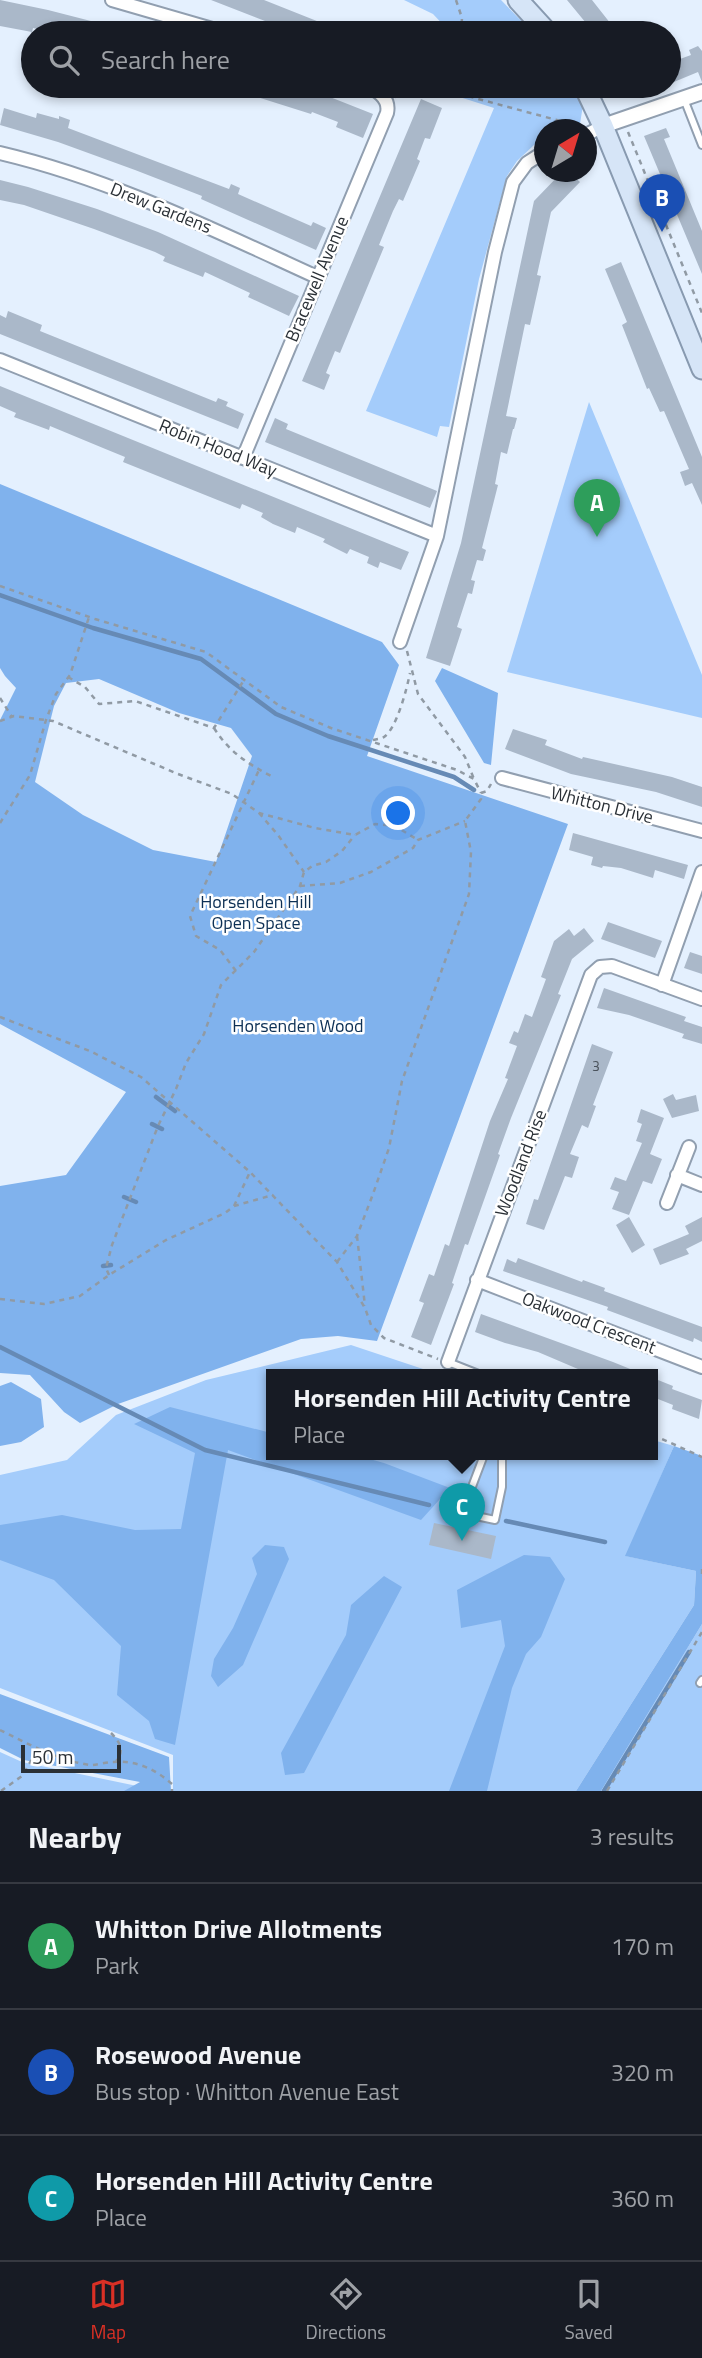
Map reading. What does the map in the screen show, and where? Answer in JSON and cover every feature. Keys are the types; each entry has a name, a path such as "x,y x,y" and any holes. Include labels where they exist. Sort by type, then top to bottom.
{"main road":[{"path":"518,0 537,21"},
{"path":"586,98 589,119"},
{"path":"597,143 702,369"}],"street":[{"path":"112,0 185,21"},
{"path":"597,128 702,92"},
{"path":"383,98 386,101"},
{"name":"Bracewell Avenue","path":"243,458 387,113 386,101"},
{"name":"Drew Gardens","path":"0,153 84,177 161,207 317,277"},
{"path":"400,642 437,536 495,253 513,182 527,163 534,158"},
{"name":"Robin Hood Way","path":"0,360 437,536"},
{"name":"Whitton Drive","path":"497,782 702,831"},
{"path":"702,872 662,985 702,999"},
{"name":"Woodland Rise","path":"448,1362 591,975 600,967 612,966 662,985"},
{"path":"667,1203 689,1147"},
{"path":"677,1175 702,1185"},
{"name":"Oakwood Crescent","path":"477,1280 702,1367"}],"lane":[{"path":"684,99 702,145"},
{"path":"448,1362 466,1369"},
{"path":"482,1460 461,1513 495,1520 502,1487 502,1460"}],"path":[{"path":"456,0 462,21"},
{"path":"386,101 393,98"},
{"path":"474,98 552,119"},
{"path":"623,120 702,313"},
{"path":"0,586 88,618 206,652 281,707 457,770 474,779"},
{"path":"0,823 30,775 46,720 56,694 68,677 88,618"},
{"path":"300,886 340,883 371,872 413,848 418,840 464,821 481,799 481,793 465,757 418,694 406,645 400,642"},
{"path":"373,740 384,737 390,730 407,689 411,670"},
{"path":"68,677 85,687 99,704 135,701 214,728 225,746 247,764 273,776"},
{"path":"214,728 244,681"},
{"path":"0,698 12,717"},
{"path":"0,721 12,717 46,720 232,794 260,813 315,828 355,835"},
{"path":"236,971 220,950 196,936 190,916 259,770"},
{"path":"481,793 497,782"},
{"path":"260,813 304,872"},
{"path":"337,1262 357,1236 389,1148 402,1081 469,894 471,852 464,821"},
{"path":"109,1275 107,1266 111,1245 131,1200 157,1127 186,1063 204,1034 221,985 254,952 300,886 304,872 312,866 326,862 342,851 355,835 375,824 395,826 418,840"},
{"path":"0,1017 90,1051 141,1077 169,1105 250,1171 337,1262 365,1308"},
{"path":"234,1206 250,1171"},
{"path":"0,1299 44,1304 80,1296 166,1240 225,1213 234,1206 273,1195"},
{"path":"357,1236 365,1308 370,1325 384,1338 448,1362"},
{"path":"658,1437 702,1457"},
{"path":"702,1569 702,1575"},
{"path":"607,1791 702,1632"},
{"path":"0,1731 38,1749 92,1765 116,1761 142,1764 172,1784 172,1791"},
{"path":"111,1733 121,1747 120,1757 116,1761"},
{"path":"1,1791 22,1776 38,1749"}],"shaded area":[{"path":"404,0 501,0 521,21 440,21 433,14"},
{"path":"463,98 579,98 583,105 581,119 534,119 534,145 517,161 507,176 479,279 449,427 440,426 437,437 366,411 494,108"},
{"path":"589,402 702,675 702,718 507,672"},
{"path":"351,1345 423,1369 266,1369 266,1460 658,1460 658,1441 674,1446 626,1556 696,1571 694,1605 576,1791 173,1791 173,1755 0,1688 0,1475 67,1460 116,1415 206,1380"},
{"path":"702,1624 702,1791 601,1791 610,1776"},
{"path":"0,1752 22,1762 161,1791 0,1791"}],"green space":[{"name":"Horsenden Wood","path":"0,484 382,642 399,665 367,756 568,824 377,1341 338,1336 301,1339 118,1404 80,1423 64,1412 30,1375 0,1373 0,1186 66,1175 126,1092 0,1024 0,720 16,688 0,668","holes":["99,679 179,713 231,728 252,756 216,862 153,850 83,815 35,782 54,706 66,683"]},
{"path":"442,668 498,693 491,765 484,763 435,681"},
{"path":"11,1382 41,1399 44,1427 21,1442 0,1446 0,1386"},
{"path":"170,1407 266,1432 266,1460 373,1460 450,1488 421,1520 228,1450 175,1745 155,1739 149,1721 117,1695 121,1646 54,1580 0,1560 0,1525 62,1515 135,1530 181,1529 195,1453 134,1424"},
{"path":"674,1446 702,1456 702,1624 601,1791 576,1791 694,1605 696,1571 625,1556"},
{"path":"265,1545 284,1547 289,1559 243,1665 218,1687 211,1676 214,1659 233,1628 257,1574 252,1558"},
{"path":"524,1555 550,1557 565,1579 541,1637 526,1654 512,1688 487,1791 449,1791 505,1646 501,1620 461,1628 457,1590"},
{"path":"384,1576 402,1587 304,1773 285,1775 281,1753 346,1635 351,1605"},
{"path":"0,1694 169,1757 171,1791 124,1791 140,1782 24,1760 0,1748"}],"building":[{"path":"0,0 91,21 21,21 21,30 0,26"},
{"path":"211,0 264,0 317,21 265,21"},
{"path":"567,0 592,0 609,21 584,21"},
{"path":"698,46 702,51 702,82 698,72 681,79 681,59 691,55 689,50"},
{"path":"261,98 332,98 373,114 363,138 336,127 338,122 312,112 311,114"},
{"path":"421,99 442,108 430,139 425,138 417,159 420,161 403,201 399,199 393,211 379,245 384,247 340,353 335,351 326,373 330,375 324,390 302,381"},
{"path":"4,108 36,118 37,113 70,120 68,128 229,189 231,184 240,188 238,194 311,226 313,222 326,228 316,250 201,199 202,196 58,142 0,125"},
{"path":"666,128 670,137 664,139 702,231 702,274 644,136"},
{"path":"0,180 97,209 158,232 299,296 289,316 248,297 250,293 205,272 203,277 163,261 165,257 155,252 24,205 0,200"},
{"path":"552,182 580,182 551,212 537,275 541,276 530,325 525,324 506,416 517,418 507,454 501,452 495,484 498,485 482,548 486,550 483,561 477,560 471,580 475,581 472,594 468,593 457,627 462,629 450,666 426,658 461,543 534,201"},
{"path":"621,262 702,457 702,505 692,483 685,486 680,472 689,469 664,411 660,412 649,388 647,389 622,325 627,322 605,269"},
{"path":"8,311 42,325 40,331 216,402 218,398 228,402 226,406 244,414 238,429 0,334 0,315 6,318"},
{"path":"0,386 409,552 401,570 380,562 378,568 367,563 369,557 350,549 347,554 323,542 325,539 297,527 295,533 273,524 261,517 263,513 242,504 240,509 123,462 125,457 50,426 49,430 14,417 16,413 0,406"},
{"path":"275,418 288,424 286,429 437,491 430,508 265,442"},
{"path":"513,729 547,740 545,745 582,759 583,757 672,777 702,787 702,807 656,792 571,774 505,749"},
{"path":"573,833 688,865 684,879 655,870 653,878 621,868 591,865 593,857 569,850"},
{"path":"608,922 662,941 655,958 601,939"},
{"path":"584,928 594,941 572,959 558,994 561,995 511,1118 431,1345 411,1337 424,1303 419,1301 429,1274 434,1276 445,1244 449,1246 490,1121 508,1079 505,1078 517,1046 509,1043 514,1031 518,1033 525,1014 532,1017 546,979 541,977 554,941 569,929 574,936"},
{"path":"690,952 702,956 702,974 684,968"},
{"path":"604,988 686,1017 684,1021 702,1027 702,1044 682,1038 684,1034 629,1015 597,1008"},
{"path":"592,1044 613,1052 593,1105 596,1106 588,1128 582,1125 570,1154 579,1157 572,1178 565,1176 544,1230 526,1224 534,1199 538,1200"},
{"path":"673,1094 676,1100 696,1095 699,1111 672,1118 663,1099"},
{"path":"641,1109 664,1118 650,1154 662,1159 652,1184 643,1181 629,1215 612,1209 619,1192 610,1189 615,1177 626,1181 642,1143 636,1141 642,1124 637,1122"},
{"path":"629,1217 645,1245 632,1253 616,1225"},
{"path":"702,1217 702,1241 686,1249 689,1254 660,1265 653,1249 689,1234 685,1226"},
{"path":"518,1258 605,1288 604,1291 702,1327 702,1342 694,1338 693,1342 607,1310 608,1307 503,1271 507,1259 516,1263"},
{"path":"481,1314 630,1369 578,1369 538,1352 475,1332"},
{"path":"658,1380 673,1386 672,1389 702,1400 699,1419 672,1409 673,1405 658,1399"},
{"path":"434,1523 496,1536 491,1559 429,1545"}],"waterway":[{"path":"0,595 93,628 201,659 276,714 328,736 454,777 474,790"},
{"path":"156,1097 175,1111"},
{"path":"152,1124 162,1129"},
{"path":"124,1197 136,1202"},
{"path":"103,1266 111,1265"},
{"path":"0,1347 205,1450 429,1505"},
{"path":"506,1521 605,1542"},
{"path":"604,1791 689,1652"}],"place":[{"name":"Rosewood Avenue","path":"662,232"},
{"name":"Whitton Drive Allotments","path":"597,537"},
{"name":"Horsenden Hill Activity Centre","path":"462,1541"}],"park label":[{"name":"Horsenden Hill Open Space","path":"256,912"}]}
